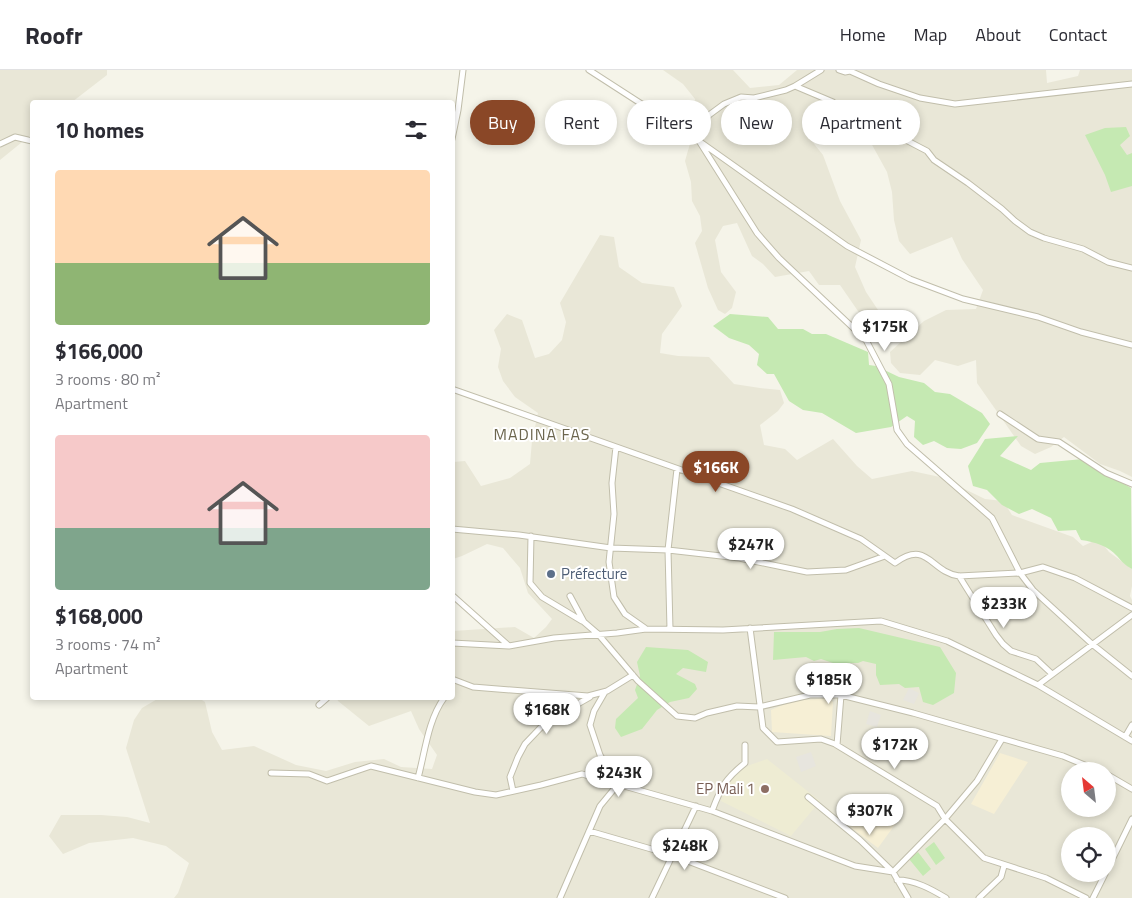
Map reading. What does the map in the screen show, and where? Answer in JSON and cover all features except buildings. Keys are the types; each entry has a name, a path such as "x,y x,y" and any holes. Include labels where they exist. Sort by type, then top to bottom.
{"street":[{"path":"455,124 463,70"},
{"path":"589,70 635,100"},
{"path":"711,114 724,104 741,97 754,98 786,90 821,70"},
{"path":"839,70 850,71 879,84 920,98 955,104 1132,84"},
{"path":"795,86 833,102 843,111 852,112 927,152 934,160 968,183 1030,232 1083,249 1108,262 1132,268"},
{"path":"0,144 15,137 30,141"},
{"path":"701,145 757,234 779,258 866,340 889,384 897,430 907,444 992,518 1020,573 1032,590 1092,644 1132,676"},
{"path":"705,145 847,246 910,279 963,299 1038,317 1080,332 1132,345"},
{"path":"455,390 800,513 860,539 895,563 907,554 918,554 952,575 959,576 1020,573 1043,567 1075,578 1132,608"},
{"path":"1000,414 1038,439 1059,442 1106,473 1132,484"},
{"path":"616,447 612,482 614,514 609,562 614,596 625,614 646,629"},
{"path":"670,629 668,550 677,469"},
{"path":"455,529 530,536 611,548 668,550 739,558 808,572 846,570 885,556"},
{"path":"530,536 530,583 542,597 584,622 598,634 633,675 677,716 695,718 707,713 737,706 759,707 810,695 842,695 913,713 1063,756 1078,762"},
{"path":"959,576 1003,644 1011,651 1036,660 1052,674"},
{"path":"570,596 584,622"},
{"path":"455,598 509,646"},
{"path":"1038,685 1132,615"},
{"path":"455,643 509,646 554,638 646,629 723,630 881,620 947,642 1038,685 1132,740"},
{"path":"750,628 763,728 777,742 821,739 837,745 937,806 945,819 984,858 1046,878 1086,898"},
{"path":"455,682 472,687 588,696 604,692 633,675"},
{"path":"604,692 594,711 590,724 600,755 610,773 619,783"},
{"path":"513,791 510,777 525,744 546,722 594,694"},
{"path":"837,745 842,695"},
{"path":"319,705 325,700"},
{"path":"418,778 433,720 438,705 442,700"},
{"path":"1125,737 1132,725"},
{"path":"893,872 945,819 977,781 1002,740"},
{"path":"712,811 720,790 730,775 745,763 745,745"},
{"path":"271,773 309,774 327,781 371,766 475,792 496,794 582,774 712,811 855,866 893,872"},
{"path":"1116,780 1132,790"},
{"path":"560,898 600,806 619,783"},
{"path":"808,797 860,840 893,872 908,898"},
{"path":"652,898 696,806"},
{"path":"1116,852 1132,819"},
{"path":"590,831 672,855 785,898"},
{"path":"979,898 1001,878 1004,866"},
{"path":"897,880 906,880 929,887 946,898"},
{"path":"1093,898 1101,882"},
{"path":"901,898 904,891"}],"shaded area":[{"path":"0,70 107,70 107,75 75,100 30,100 30,136 0,160"},
{"path":"663,70 733,70 750,88 779,85 797,70 1046,70 1047,83 1078,76 1080,70 1132,70 1132,477 1100,464 1064,437 1051,447 1035,454 1021,446 977,383 976,360 958,366 935,360 920,375 900,373 891,363 890,352 924,321 946,310 976,309 983,290 962,259 952,237 910,254 899,241 887,172 872,145 920,145 920,100 802,100 802,145 815,145 823,155 840,201 861,240 855,267 866,292 882,316 869,327 840,285 819,285 809,271 775,277 763,264 752,256 737,223 723,226 715,240 721,272 736,292 732,308 725,314 718,310 708,288 695,243 702,231 700,216 692,201 691,182 685,161 690,145 711,145 711,100 695,100 683,84"},
{"path":"600,235 614,237 619,267 642,283 674,287 682,306 662,334 660,353 678,356 709,357 734,384 780,390 784,403 778,411 760,425 764,445 785,449 797,460 833,439 857,466 872,479 912,471 940,477 985,499 1003,501 1012,515 1073,537 1083,546 1094,541 1102,543 1109,552 1132,569 1130,596 1132,600 1132,898 174,898 178,893 189,863 166,846 133,838 89,843 63,854 49,836 61,815 127,817 150,823 126,748 134,720 142,708 156,700 202,700 205,702 212,732 222,750 254,746 296,765 326,771 355,762 384,759 401,767 432,769 437,755 419,729 411,711 369,726 338,700 455,700 455,631 515,627 534,638 552,619 528,593 520,568 503,548 487,544 455,558 455,462 465,461 481,486 510,478 530,464 532,441 538,413 515,397 503,381 498,367 501,349 494,330 507,314 522,320 535,358 549,354 562,340 566,322 560,303"},
{"path":"909,688 919,693 914,704 903,700"},
{"path":"829,698 833,702 831,736 772,732 771,710 792,701"},
{"path":"870,711 881,715 877,727 866,724"},
{"path":"811,752 816,766 801,772 796,757"},
{"path":"1000,753 1028,762 994,814 971,804"},
{"name":"EP Mali 1","path":"767,759 820,801 791,836 721,801 731,776 750,765"},
{"path":"876,802 899,819 878,848 844,822 859,807"}],"green space":[{"path":"1126,127 1130,136 1120,145 1127,155 1132,153 1132,186 1111,192 1105,175 1085,135 1105,128"},
{"path":"730,314 768,317 778,329 803,329 812,334 826,334 868,352 869,365 876,366 899,377 924,383 935,392 950,394 982,413 990,424 977,443 961,449 947,448 934,441 923,445 914,437 915,421 907,416 891,427 856,433 822,413 803,410 789,401 774,374 767,374 757,365 759,354 749,345 729,338 713,326"},
{"path":"1018,436 1000,456 1031,470 1040,463 1083,459 1131,488 1132,569 1105,547 1081,540 1076,530 1058,531 1051,518 1032,509 1019,514 1002,505 987,490 973,486 968,466 985,439"},
{"path":"859,628 940,647 956,673 954,693 933,705 923,702 919,687 905,688 899,684 880,685 876,675 876,664 863,661 858,663 833,663 821,659 814,661 806,657 773,660 774,632 820,632"},
{"path":"646,647 688,650 708,662 706,672 683,668 676,674 695,684 697,689 689,698 670,702 657,710 642,729 621,737 615,728 616,719 638,698 635,690 640,676 637,662"},
{"path":"934,842 945,858 936,865 925,849"},
{"path":"918,852 931,869 923,876 909,859"}],"place":[{"name":"Préfecture","path":"551,574"},
{"name":"EP Mali 1","path":"765,789"}],"district":[{"name":"MADINA FAS","path":"542,434"}]}
